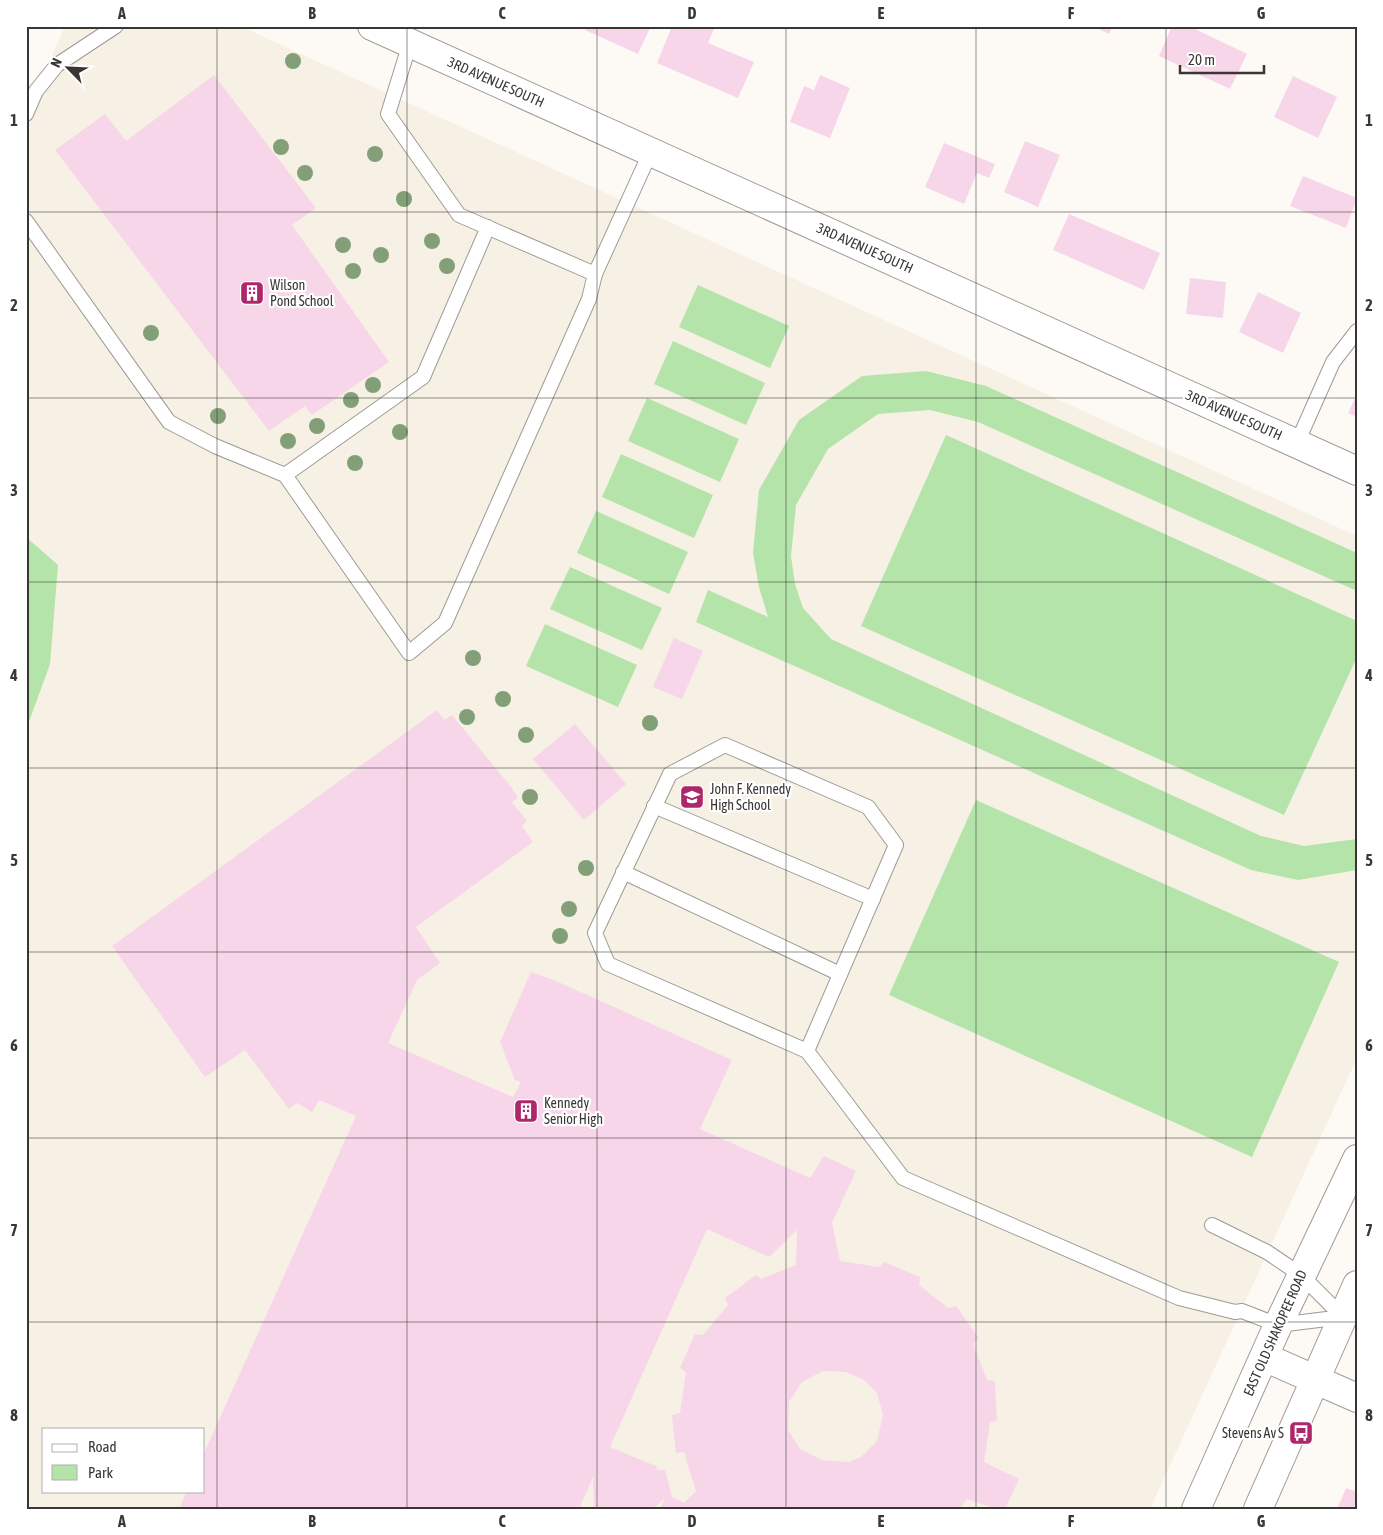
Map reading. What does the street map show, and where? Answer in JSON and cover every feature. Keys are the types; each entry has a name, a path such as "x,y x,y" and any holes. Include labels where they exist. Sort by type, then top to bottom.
{"street":[{"name":"3RD AVENUE SOUTH","path":"372,26 1357,471"},
{"name":"EAST OLD SHAKOPEE ROAD","path":"1196,1509 1301,1275 1357,1159"},
{"path":"1258,1509 1357,1285"},
{"path":"1264,1357 1357,1398"}],"lane":[{"path":"26,114 36,91 57,66 116,26"},
{"path":"410,43 388,114 459,215 595,274"},
{"path":"26,221 169,422 215,446 285,475 409,653 445,623 589,299 595,274 650,151"},
{"path":"285,475 423,377 488,227"},
{"path":"1297,443 1333,362 1357,331"},
{"path":"807,1051 896,846 868,807 725,744 670,774 594,933 608,964 807,1051 903,1178 1179,1298 1236,1312 1242,1311 1278,1325 1343,1318"},
{"path":"654,806 873,899"},
{"path":"623,872 840,974"},
{"path":"1212,1225 1267,1252 1301,1275 1343,1318"}],"shaded area":[{"name":"John F. Kennedy High School","path":"65,26 240,26 1357,536 1357,1058 1150,1509 26,1509 26,114"}],"green space":[{"path":"698,285 789,326 770,368 679,327"},
{"path":"673,341 765,383 746,425 654,384"},
{"path":"926,371 986,386 1357,553 1357,591 978,422 930,410 878,414 828,449 796,505 791,556 795,584 803,608 831,639 1261,836 1304,846 1357,839 1357,870 1298,880 1251,870 696,622 708,590 768,617 759,587 753,553 759,490 799,420 862,376"},
{"path":"647,398 739,439 720,482 628,441"},
{"path":"946,435 1357,621 1357,657 1284,815 861,626"},
{"path":"621,454 713,495 694,538 602,497"},
{"path":"596,511 688,552 669,594 577,553"},
{"path":"26,537 58,565 50,664 26,730"},
{"path":"570,567 662,608 642,650 550,609"},
{"path":"545,624 637,665 618,707 526,666"},
{"path":"976,800 1339,962 1252,1157 889,995"}],"building":[{"path":"587,26 651,26 638,54 585,30"},
{"path":"672,26 715,26 708,43 754,62 738,98 657,63"},
{"path":"1092,26 1113,26 1109,34"},
{"path":"1172,26 1189,26 1247,54 1230,89 1159,56"},
{"name":"Wilson Pond School","path":"214,75 316,208 292,225 389,362 312,415 305,406 269,431 55,150 105,114 126,141"},
{"path":"820,75 850,88 830,138 790,122 804,86 814,90"},
{"path":"1293,76 1337,97 1318,138 1274,117"},
{"path":"1025,141 1060,155 1038,207 1004,192"},
{"path":"944,143 995,164 989,178 977,173 964,204 925,187"},
{"path":"1303,176 1357,198 1346,228 1290,206"},
{"path":"1069,214 1160,253 1144,290 1053,250"},
{"path":"1190,278 1226,282 1223,318 1186,314"},
{"path":"1258,292 1301,313 1283,353 1239,332"},
{"path":"1357,394 1357,417 1348,413"},
{"path":"674,638 703,651 682,699 653,687"},
{"name":"Kennedy Senior High","path":"437,710 444,720 452,715 512,788 518,798 512,802 527,821 522,826 533,842 416,927 440,963 417,980 388,1043 513,1097 521,1082 515,1080 500,1042 531,972 556,981 732,1060 700,1129 810,1178 824,1156 856,1171 832,1223 840,1261 879,1267 884,1262 920,1277 919,1285 948,1308 956,1306 979,1338 973,1344 987,1380 995,1381 997,1421 990,1422 984,1462 1019,1479 1005,1509 997,1509 967,1499 959,1509 660,1509 665,1498 653,1509 594,1509 593,1477 579,1509 179,1509 187,1492 205,1492 205,1451 356,1116 319,1100 312,1112 297,1103 289,1109 245,1050 205,1077 112,946","holes":["707,1229 769,1257 797,1230 796,1265 761,1279 756,1275 725,1298 728,1305 703,1335 695,1334 680,1368 686,1372 680,1413 672,1415 676,1453 684,1452 696,1491 684,1503 672,1497 665,1470 657,1470 656,1466 610,1447","823,1371 846,1372 864,1380 877,1393 883,1415 877,1441 861,1457 849,1462 822,1460 800,1449 788,1430 789,1402 802,1382"]},
{"path":"575,724 626,784 584,820 533,759"},
{"path":"1346,1488 1357,1492 1357,1509 1337,1509"}],"place":[{"name":"Wilson Pond School","path":"252,293"},
{"name":"John F. Kennedy High School","path":"692,797"},
{"name":"Kennedy Senior High","path":"526,1111"},
{"name":"Stevens Av S","path":"1301,1433"}]}
